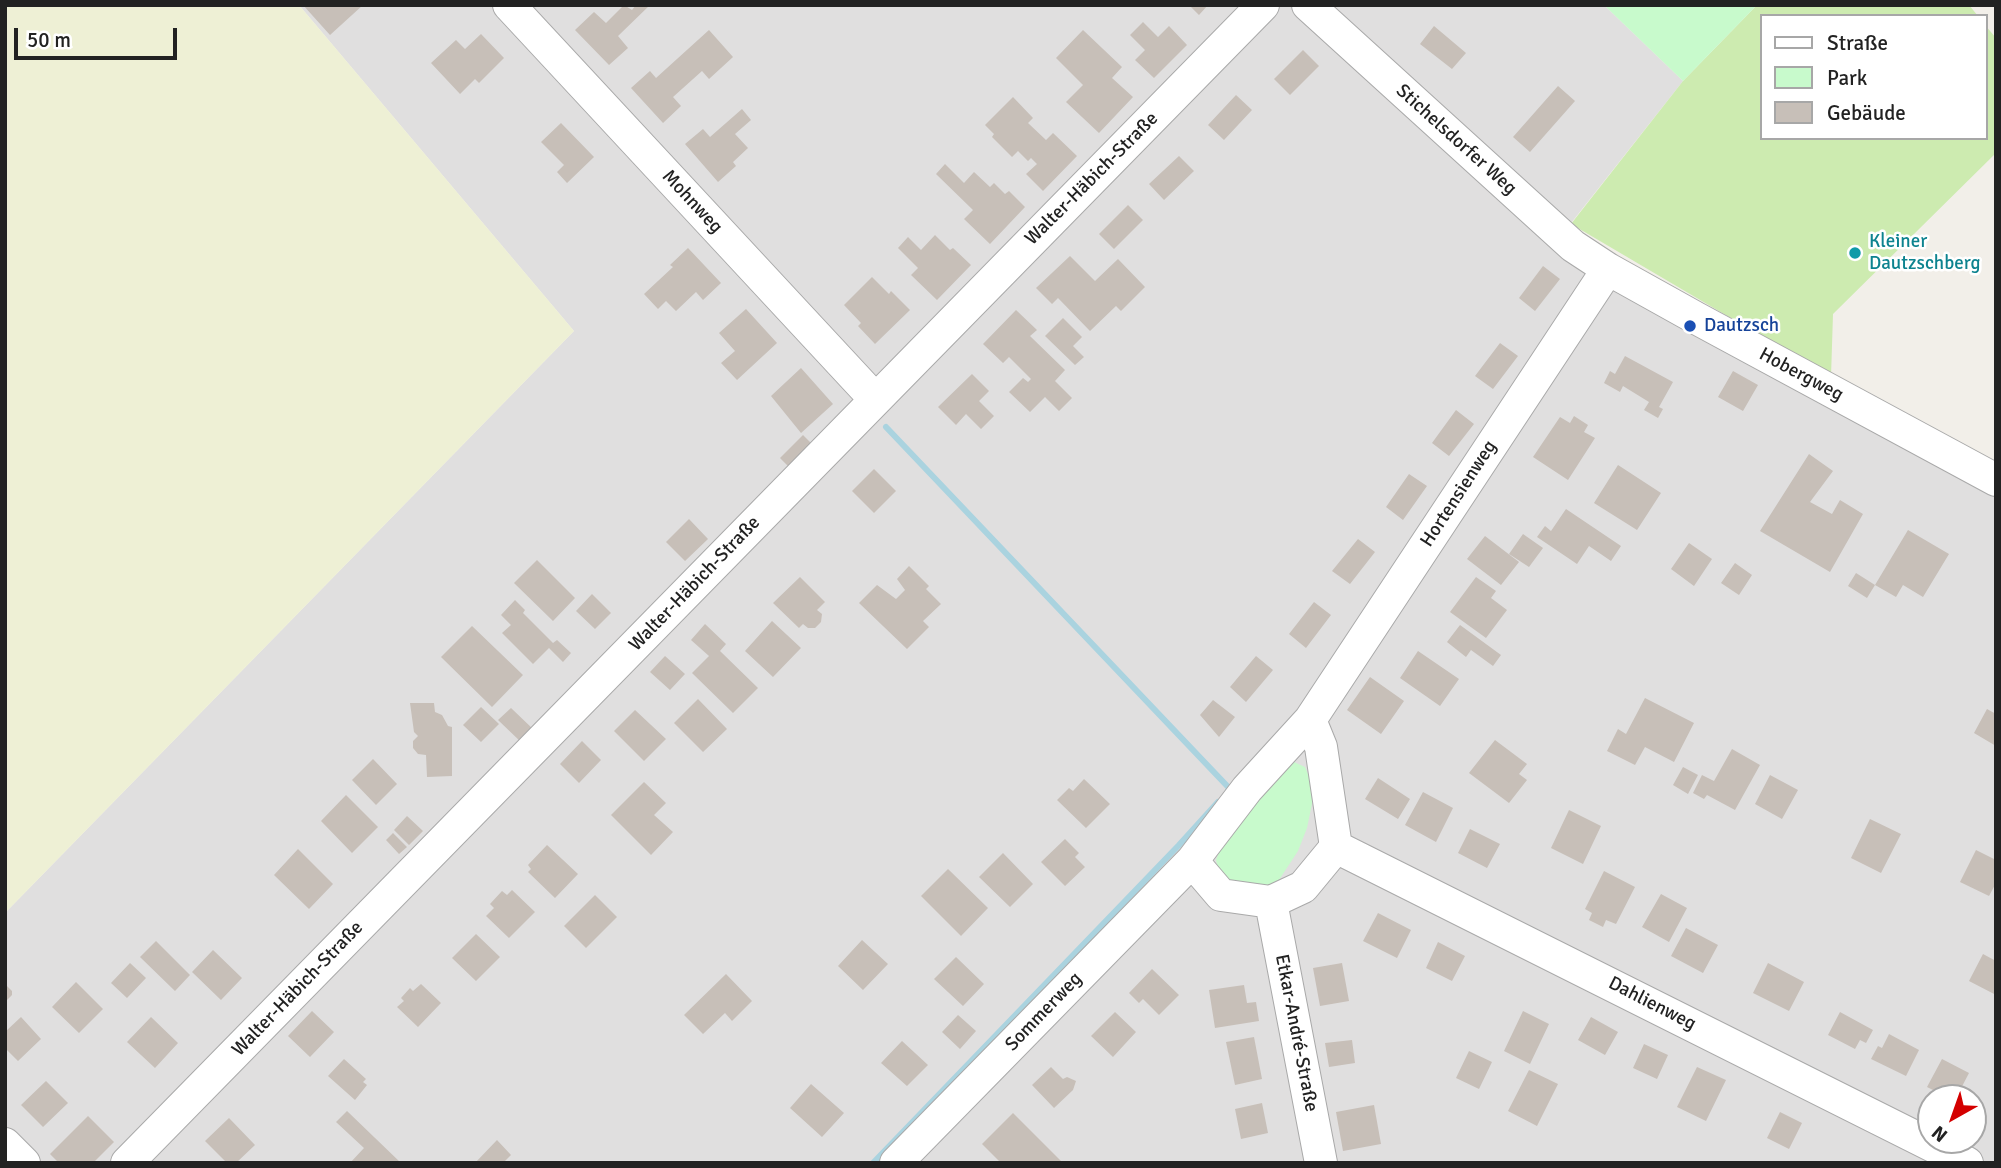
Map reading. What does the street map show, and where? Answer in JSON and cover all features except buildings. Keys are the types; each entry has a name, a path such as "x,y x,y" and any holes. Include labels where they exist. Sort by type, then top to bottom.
{"street":[{"name":"Mohnweg","path":"509,5 875,399"},
{"name":"Walter-Häbich-Straße","path":"127,1163 1263,5"},
{"name":"Stichelsdorfer Weg","path":"1308,5 1573,246 1608,269"},
{"name":"Hobergweg","path":"1608,269 1996,480"},
{"name":"Hortensienweg","path":"1192,861 1247,789 1310,720 1608,269"},
{"path":"1192,861 1221,895 1271,902 1303,887 1336,847 1321,747 1310,720"},
{"name":"Dahlienweg","path":"1336,847 1967,1163"},
{"name":"Sommerweg","path":"896,1163 1192,861"},
{"name":"Etkar-André-Straße","path":"1271,902 1321,1163"},
{"path":"5,1144 24,1163"}],"shaded area":[{"path":"299,5 1604,5 1683,81 1571,223 1610,266 1996,485 1996,1163 5,1163 5,913 574,331"}],"green space":[{"path":"5,5 299,5 574,331 5,913"},
{"path":"1604,5 1757,5 1683,81"},
{"path":"1757,5 1969,5 1976,14 1759,14 1759,140 1987,140 1987,27 1996,38 1996,153 1833,314 1831,377 1571,224 1683,81"},
{"path":"1294,762 1305,767 1311,781 1313,799 1307,828 1298,851 1279,880 1262,888 1229,886 1219,873 1216,860 1221,846 1288,764"}],"waterway":[{"path":"886,427 1230,789 1228,791"},
{"path":"873,1163 1218,802"}],"place":[{"name":"Kleiner Dautzschberg","path":"1855,253"},
{"name":"Dautzsch","path":"1690,326"}]}
